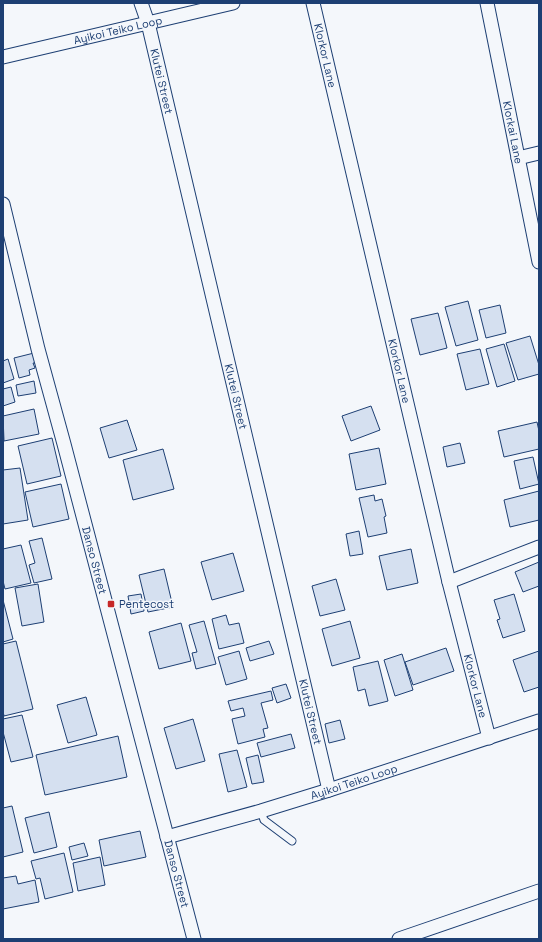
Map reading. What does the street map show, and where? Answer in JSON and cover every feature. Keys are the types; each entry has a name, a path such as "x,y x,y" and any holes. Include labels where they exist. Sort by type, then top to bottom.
{"street":[{"name":"Klutei Street","path":"141,3 148,23 329,790"},
{"name":"Ayikoi Teiko Loop","path":"3,57 233,3"},
{"name":"Klorkor Lane","path":"313,3 449,582 489,738"},
{"name":"Klorkai Lane","path":"487,3 539,262"},
{"path":"518,158 539,153"},
{"name":"Danso Street","path":"3,204 38,349 194,939"},
{"path":"449,582 539,548"},
{"name":"Ayikoi Teiko Loop","path":"167,837 329,790 539,721"},
{"path":"399,939 539,891"}],"lane":[{"path":"260,811 264,820 292,841"}],"building":[{"path":"468,301 478,340 456,346 445,307"},
{"path":"500,305 506,333 486,338 479,310"},
{"path":"438,313 447,348 420,355 411,319"},
{"path":"530,336 539,365 539,374 518,380 506,343"},
{"path":"504,344 515,381 497,387 486,349"},
{"path":"480,349 489,384 466,390 457,354"},
{"path":"34,353 37,363 33,363 35,368 29,370 30,375 19,378 14,358"},
{"path":"8,359 14,379 3,383 3,361"},
{"path":"34,381 36,393 18,396 16,385"},
{"path":"11,387 15,402 3,406 3,389"},
{"path":"371,406 380,430 351,441 342,416"},
{"path":"34,409 39,434 4,441 3,416"},
{"path":"127,420 137,450 109,458 100,428"},
{"path":"537,422 539,431 539,449 504,457 498,431"},
{"path":"52,438 61,476 27,484 18,446"},
{"path":"460,443 465,463 447,467 443,447"},
{"path":"379,448 386,484 356,490 349,454"},
{"path":"163,449 174,489 133,500 123,460"},
{"path":"533,457 539,484 520,489 514,461"},
{"path":"20,468 28,520 3,524 3,470"},
{"path":"61,484 69,519 33,527 25,492"},
{"path":"539,491 539,520 510,527 504,500"},
{"path":"374,495 375,501 382,499 386,516 384,517 387,533 368,537 359,498"},
{"path":"359,531 363,554 350,556 346,534"},
{"path":"42,538 52,579 34,583 29,565 35,563 29,541"},
{"path":"21,545 31,583 5,589 3,581 3,549"},
{"path":"411,549 418,583 387,590 379,556"},
{"path":"233,553 244,591 212,600 201,562"},
{"path":"539,562 539,586 523,592 515,572"},
{"path":"164,569 173,607 148,612 139,575"},
{"path":"336,579 345,610 320,616 312,586"},
{"path":"38,584 44,622 22,626 15,588"},
{"path":"141,594 144,611 131,614 128,596"},
{"path":"514,594 525,631 503,638 497,620 500,619 494,600"},
{"path":"3,600 13,639 3,642"},
{"path":"226,615 229,625 239,623 244,643 219,649 212,619"},
{"path":"204,621 216,664 196,669 192,653 197,652 189,625"},
{"path":"350,621 360,658 332,666 322,629"},
{"path":"181,623 191,661 159,669 149,632"},
{"path":"16,641 33,709 4,716 3,644"},
{"path":"269,641 274,654 250,661 246,648"},
{"path":"446,648 454,671 413,685 405,662"},
{"path":"239,651 247,679 226,685 218,657"},
{"path":"539,651 539,687 524,692 513,660"},
{"path":"402,654 413,690 395,696 384,660"},
{"path":"378,661 388,701 369,706 365,689 358,691 353,667"},
{"path":"286,684 291,698 277,703 272,688"},
{"path":"271,691 273,700 261,703 268,728 263,729 265,737 238,744 232,719 245,716 243,708 231,711 228,701"},
{"path":"86,697 97,735 68,743 57,705"},
{"path":"22,715 33,757 11,762 3,732 3,719"},
{"path":"193,719 205,761 176,769 164,728"},
{"path":"340,720 345,739 329,743 325,724"},
{"path":"291,734 295,748 261,757 257,743"},
{"path":"118,736 127,777 45,795 36,755"},
{"path":"237,750 247,787 228,792 219,754"},
{"path":"258,755 264,782 252,784 246,758"},
{"path":"12,806 23,852 3,857 3,808"},
{"path":"49,812 57,847 34,853 25,818"},
{"path":"140,831 146,857 104,866 99,840"},
{"path":"84,843 88,856 72,860 69,847"},
{"path":"64,853 73,892 45,899 40,878 36,879 31,861"},
{"path":"100,857 105,885 78,891 73,863"},
{"path":"16,876 18,884 35,880 39,902 3,909 3,878"}],"place":[{"name":"Pentecost","path":"111,604"}]}
